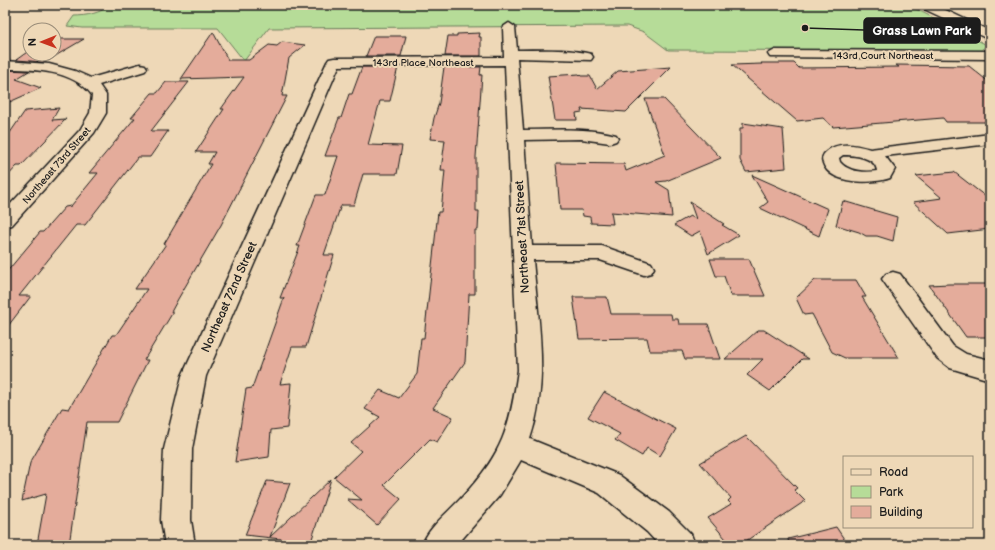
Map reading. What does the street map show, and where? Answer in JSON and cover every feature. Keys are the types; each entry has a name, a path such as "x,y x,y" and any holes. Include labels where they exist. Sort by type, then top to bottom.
{"main road":[{"path":"926,5 990,36"}],"street":[{"name":"Northeast 71st Street","path":"437,545 486,491 506,464 514,445 525,409 530,370 509,27"},
{"path":"512,58 562,54 586,57"},
{"name":"143rd Court Northeast","path":"775,54 990,55"},
{"name":"143rd Place Northeast","path":"334,62 512,58"},
{"name":"Northeast 72nd Street","path":"180,545 176,520 178,449 194,376 334,62"},
{"path":"5,65 58,70 76,75 90,83 140,68"},
{"name":"Northeast 73rd Street","path":"5,221 86,133 98,114 99,95 90,83"},
{"path":"516,135 581,134 610,138"},
{"path":"871,155 877,152 990,139"},
{"path":"523,253 602,253 644,268"},
{"path":"893,279 945,352 966,364 990,370"},
{"path":"514,445 609,484 658,522 680,545"}],"green space":[{"path":"110,5 908,5 987,45 980,51 668,50 644,32 627,26 269,28 244,61 218,28 82,28 67,26 74,16 93,14"}],"building":[{"path":"213,32 228,60 249,60 269,45 277,46 282,42 305,45 289,58 282,96 287,96 221,225 171,312 173,312 144,360 148,360 117,422 87,422 69,545 37,545 46,494 22,501 30,463 62,408 69,409 112,335 116,335 147,289 135,289 166,244 164,244 211,164 208,164 215,152 196,152 224,109 221,109 244,77 181,79"},
{"path":"480,33 481,56 445,56 448,36"},
{"path":"374,36 406,36 401,56 366,56"},
{"path":"62,39 84,39 62,52"},
{"path":"22,56 22,60 16,60"},
{"path":"761,63 794,63 799,68 899,67 896,65 969,66 990,83 990,122 946,122 943,118 833,127 823,118 797,121 732,65 762,64"},
{"path":"362,67 398,67 390,101 380,101 368,145 402,146 397,174 363,174 354,205 342,205 340,208 324,255 334,255 306,347 292,347 280,384 291,383 287,428 271,430 269,457 235,462 246,389 252,388 284,298 280,298 300,246 297,246 316,195 325,195 338,156 325,156 339,118 341,118 349,94 352,94"},
{"path":"444,67 481,67 480,75 482,75 476,157 476,211 479,211 478,230 475,230 475,294 469,294 465,362 433,408 453,417 437,442 430,439 384,485 401,499 377,525 347,499 362,500 334,477 361,451 351,443 380,417 365,409 380,390 399,398 417,374 421,338 424,338 438,212 441,212 445,170 441,170 445,140 430,139 434,118 439,103"},
{"path":"671,67 626,112 581,109 582,112 576,113 577,120 555,120 548,76 579,74 581,76 590,76 597,89 618,71"},
{"path":"5,70 29,71 16,79 41,88 5,104"},
{"path":"166,82 189,82 151,131 168,131 150,157 138,157 85,225 76,225 19,296 31,296 5,330 5,274 40,232 43,232 65,207 71,206 98,173 89,173 135,118 131,118 152,93 157,93"},
{"path":"645,99 664,99 721,158 666,181 656,182 669,190 672,217 611,212 613,224 591,223 590,217 583,216 582,210 560,210 556,163 624,164 626,171 665,155"},
{"path":"59,108 52,120 66,119 21,166 17,166 5,179 5,140 25,111"},
{"path":"743,123 783,129 786,168 746,172 740,160 740,128 743,128"},
{"path":"954,172 990,200 990,229 948,234 913,202 942,198 916,176"},
{"path":"752,175 828,209 819,236 760,208 768,202"},
{"path":"843,201 897,217 893,241 877,236 866,236 859,232 836,225"},
{"path":"690,202 724,224 722,225 739,235 708,254 700,231 691,236 674,225 690,216 696,219"},
{"path":"710,259 749,259 765,296 731,296 724,276 716,276"},
{"path":"815,280 856,280 866,297 862,297 899,358 845,358 832,352 812,314 804,315 796,298"},
{"path":"990,284 990,337 966,337 929,285"},
{"path":"573,297 607,297 611,314 671,314 672,319 678,319 679,324 708,324 720,359 685,359 682,351 650,351 647,338 579,339"},
{"path":"758,330 764,330 809,359 802,359 770,391 747,375 763,359 725,359"},
{"path":"604,392 676,429 660,456 647,448 642,456 615,440 620,434 588,417"},
{"path":"746,436 797,488 794,490 805,501 740,545 731,545 708,518 731,504 728,501 731,498 700,463"},
{"path":"331,479 310,545 279,545 281,539 245,535 267,481 290,483 270,537"},
{"path":"836,527 848,545 789,545 788,539"}],"place":[{"name":"Grass Lawn Park","path":"805,28"}]}
